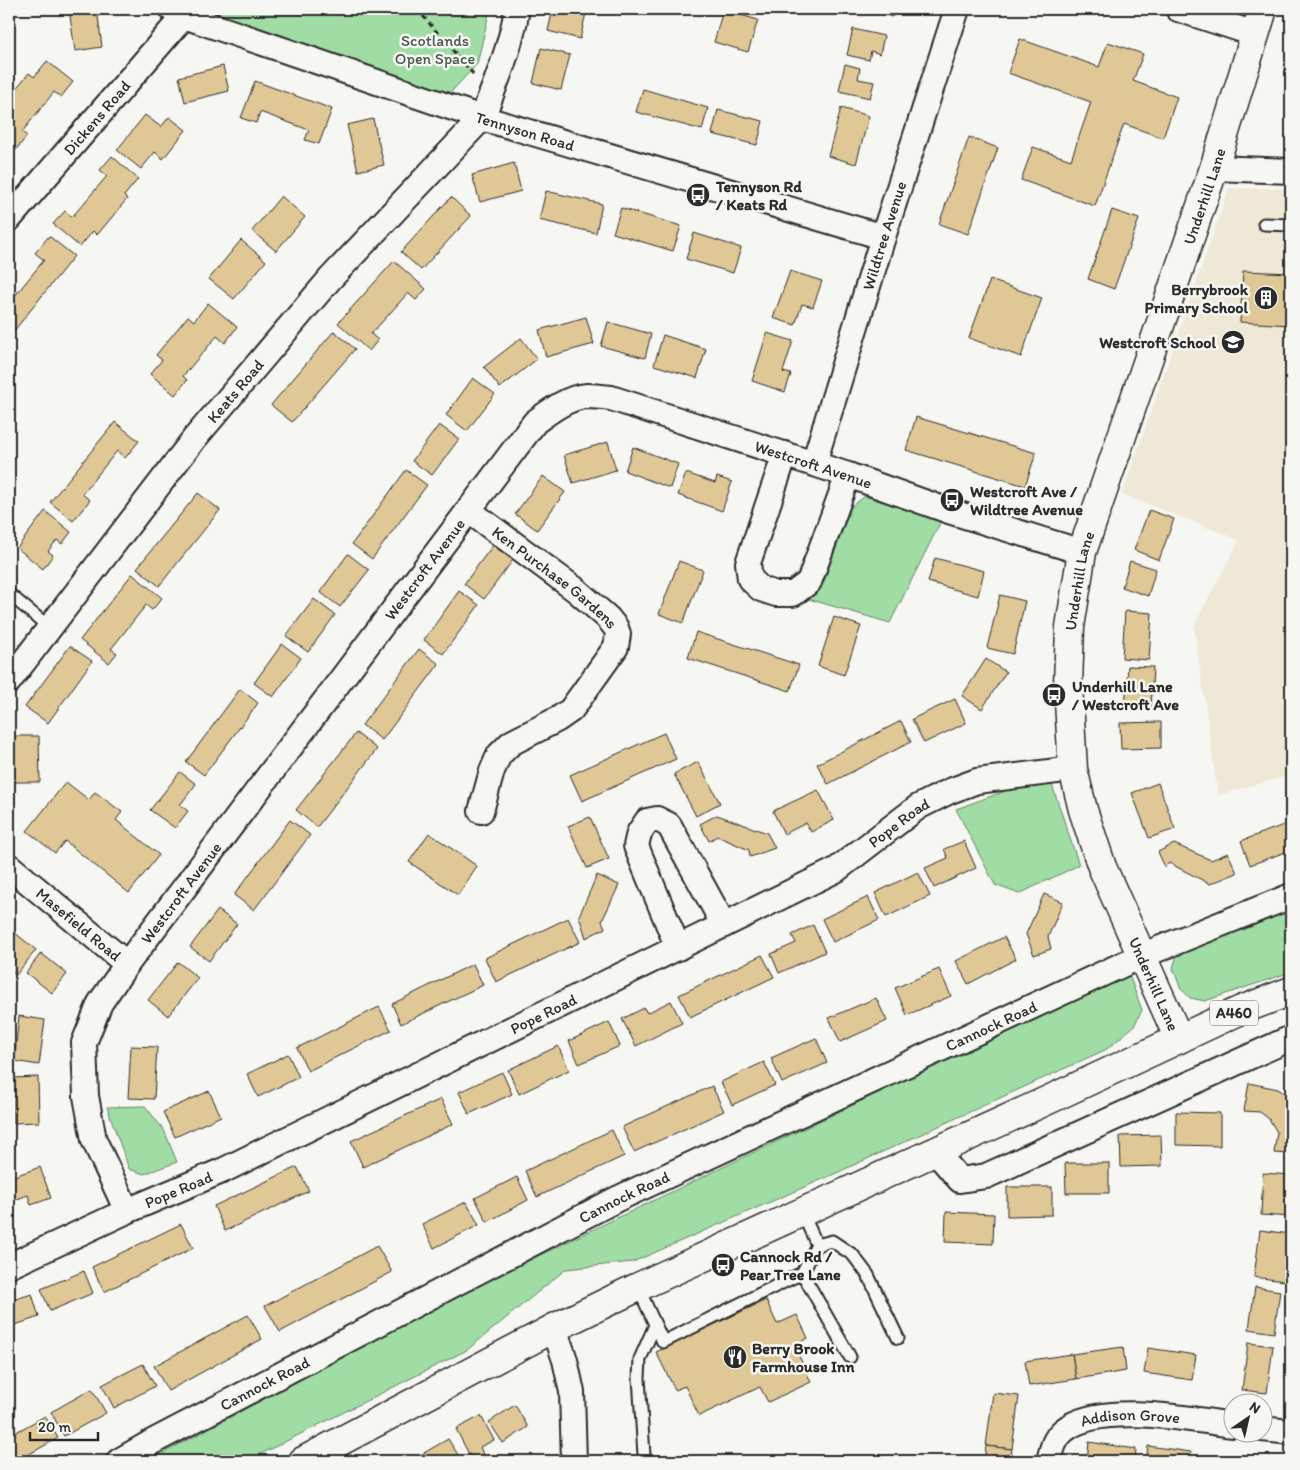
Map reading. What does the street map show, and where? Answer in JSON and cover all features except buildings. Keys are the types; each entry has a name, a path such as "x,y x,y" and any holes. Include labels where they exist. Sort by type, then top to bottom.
{"main road":[{"name":"Underhill Lane","path":"1179,1039 1140,956 1102,867 1083,810 1073,769 1068,685 1070,627 1082,552 1214,168 1259,22"},
{"name":"A460","path":"304,1461 554,1328 638,1286 1241,1010 1291,991"}],"street":[{"name":"Keats Road","path":"9,681 194,439 317,294 482,118 492,95 517,9"},
{"name":"Wildtree Avenue","path":"814,463 883,237 957,9"},
{"path":"1178,9 1259,22"},
{"name":"Tennyson Road","path":"178,12 482,118 883,237"},
{"name":"Dickens Road","path":"9,218 178,12"},
{"path":"1214,168 1291,171"},
{"name":"Westcroft Avenue","path":"127,1211 94,1140 86,1096 84,1043 100,1003 127,964 468,510 535,422 551,410 569,400 586,396 611,398 848,474 949,511 1082,552"},
{"path":"785,454 748,563 750,579 761,589 776,594 793,594 808,582 848,474"},
{"name":"Ken Purchase Gardens","path":"468,510 576,590 608,618 618,634 616,647 571,710 552,723 511,743 499,755 492,771 481,811"},
{"name":"Pope Road","path":"9,1266 127,1211 224,1170 836,870 918,807 950,791 977,781 1073,769"},
{"path":"678,948 636,846 639,833 647,821 657,819 669,825 724,926"},
{"name":"Masefield Road","path":"9,866 127,964"},
{"name":"Cannock Road","path":"120,1461 162,1437 617,1199 1140,956 1291,896"},
{"path":"935,1151 960,1180 986,1176 1291,1038"},
{"path":"554,1328 565,1360 572,1392 574,1461"},
{"name":"Addison Grove","path":"1049,1461 1054,1441 1064,1430 1076,1422 1124,1414 1161,1415 1222,1423"},
{"path":"1272,1430 1291,1432"}],"lane":[{"path":"1264,224 1291,225"},
{"path":"9,594 49,627"},
{"path":"802,1212 817,1245"},
{"path":"638,1286 663,1342 802,1272 817,1245 832,1241 853,1255 868,1275 898,1338"},
{"path":"802,1272 850,1357"},
{"path":"644,1455 639,1378 640,1359 656,1325"}],"path":[{"path":"417,9 492,95"}],"shaded area":[{"name":"Westcroft School","path":"1229,188 1291,189 1291,775 1218,795 1194,626 1239,540 1122,494"}],"green space":[{"name":"Scotlands Open Space","path":"205,9 490,9 477,64 451,92 408,86"},
{"path":"865,496 941,521 890,623 805,598 823,584 851,507"},
{"path":"1035,780 1051,782 1079,865 1019,894 995,885 956,809"},
{"path":"1291,905 1291,972 1205,1001 1190,998 1180,987 1173,968 1178,952"},
{"path":"1129,975 1142,1010 1134,1026 1107,1049 832,1175 633,1262 566,1269 467,1350 247,1461 148,1461 475,1286 1116,979"},
{"path":"145,1106 164,1130 177,1162 144,1174 129,1169 107,1107"}],"place":[{"name":"Tennyson Rd / Keats Rd","path":"698,195"},
{"name":"Berrybrook Primary School","path":"1266,298"},
{"name":"Westcroft School","path":"1233,342"},
{"name":"Westcroft Ave / Wildtree Avenue","path":"952,500"},
{"name":"Underhill Lane / Westcroft Ave","path":"1054,695"},
{"name":"Cannock Rd / Pear Tree Lane","path":"723,1265"},
{"name":"Berry Brook Farmhouse Inn","path":"735,1357"}]}
